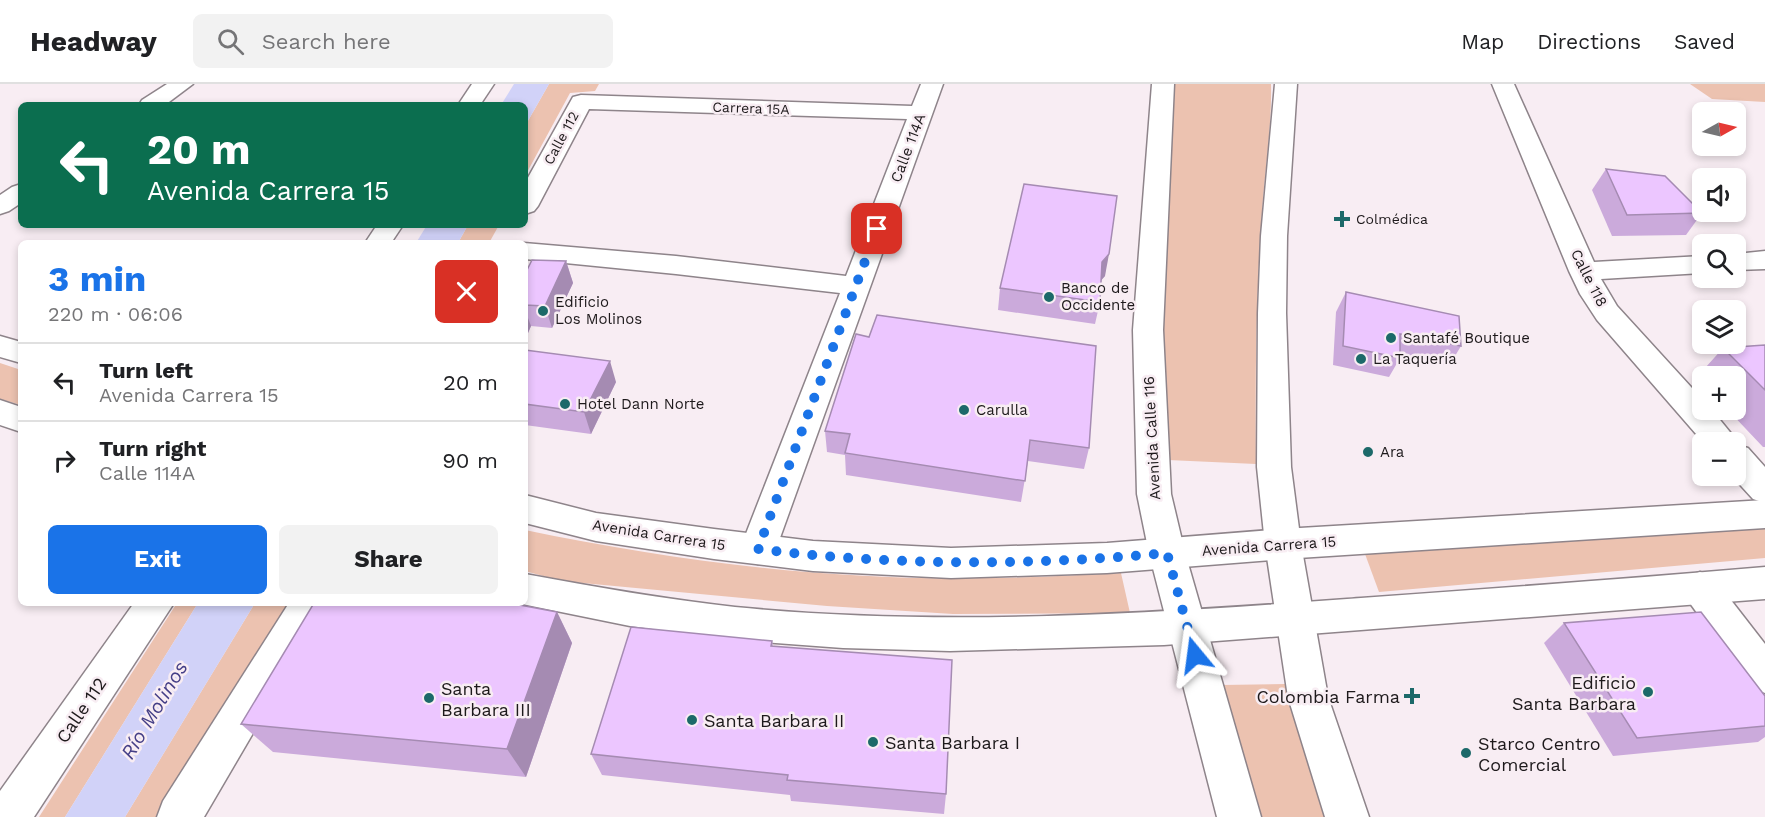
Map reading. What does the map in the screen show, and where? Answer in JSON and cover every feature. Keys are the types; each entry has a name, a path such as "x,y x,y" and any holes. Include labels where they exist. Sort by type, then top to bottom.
{"main road":[{"path":"155,102 182,84"},
{"path":"471,102 483,84"},
{"name":"Calle 114A","path":"758,549 932,84"},
{"name":"Avenida Calle 116","path":"1162,84 1149,291 1148,350 1154,494 1167,553 1239,817"},
{"path":"1286,84 1274,236 1272,313 1274,467 1283,544 1313,714 1347,817"},
{"name":"Calle 118","path":"1503,84 1583,271 1607,313 1713,432"},
{"name":"Carrera 15A","path":"581,102 921,113"},
{"name":"Calle 112","path":"528,201 581,102"},
{"path":"0,206 18,194"},
{"path":"528,244 855,286"},
{"path":"1746,261 1765,260"},
{"path":"1583,271 1692,265"},
{"path":"0,346 18,351"},
{"path":"0,412 18,419"},
{"path":"1746,468 1765,490"},
{"name":"Avenida Carrera 15","path":"528,510 596,527 813,556 951,562 1107,558 1283,544 1765,514"},
{"path":"528,591 588,604 660,615 760,626 896,634 1002,634 1187,627 1765,583"},
{"path":"1700,588 1765,675"},
{"name":"Calle 112","path":"8,817 153,606"},
{"path":"179,817 308,606"}],"shaded area":[{"path":"549,84 599,84 595,91 570,93 528,170 528,121"},
{"path":"1173,84 1271,84 1258,275 1256,464 1168,460 1161,346"},
{"path":"1690,84 1765,84 1765,102 1712,99"},
{"path":"466,228 497,228 491,240 460,240"},
{"path":"0,363 18,369 18,404 0,399"},
{"path":"1765,527 1765,558 1379,592 1365,554"},
{"path":"528,531 696,560 812,572 928,578 1019,578 1121,573 1130,613 953,614 827,606 561,581 528,572"},
{"path":"175,606 196,606 65,817 39,817"},
{"path":"253,606 289,606 165,817 125,817"},
{"path":"1285,684 1326,817 1258,817 1221,685"}],"water":[{"path":"514,84 549,84 528,121 528,102 503,102"},
{"path":"425,228 466,228 460,240 418,240"},
{"name":"Río Molinos","path":"196,606 253,606 125,817 65,817"}],"building":[{"path":"1606,169 1665,176 1692,203 1692,213 1627,215"},
{"path":"1024,184 1117,196 1109,254 1102,262 1100,302 1000,288"},
{"path":"532,260 566,261 545,306 528,305 528,268"},
{"path":"1346,292 1459,316 1461,346 1400,334 1400,358 1343,346"},
{"name":"Carulla","path":"877,315 1096,346 1089,448 1030,440 1025,481 845,453 850,434 825,431 856,334 869,337"},
{"path":"1765,345 1765,390 1746,371 1746,366 1741,366 1729,354 1746,354 1746,346"},
{"path":"528,350 610,361 584,412 528,404"},
{"name":"Santa Barbara III","path":"312,606 525,606 557,612 507,749 241,724"},
{"name":"Edificio Santa Barbara","path":"1701,612 1765,696 1765,726 1637,738 1564,623"},
{"path":"631,627 772,641 771,646 952,660 946,794 787,780 788,775 591,754"}],"place":[{"name":"Colmédica","path":"1342,219"},
{"name":"Banco de Occidente","path":"1049,297"},
{"name":"Edificio Los Molinos","path":"543,311"},
{"name":"Santafé Boutique","path":"1391,338"},
{"name":"La Taquería","path":"1361,359"},
{"name":"Hotel Dann Norte","path":"565,404"},
{"name":"Carulla","path":"964,410"},
{"name":"Ara","path":"1368,452"},
{"name":"Edificio Santa Barbara","path":"1648,692"},
{"name":"Colombia Farma","path":"1412,696"},
{"name":"Santa Barbara III","path":"429,698"},
{"name":"Santa Barbara II","path":"692,720"},
{"name":"Santa Barbara I","path":"873,742"},
{"name":"Starco Centro Comercial","path":"1466,753"}],"route":[{"path":"877,229 758,549 813,556 951,562 1015,562 1167,553 1195,655"}]}
